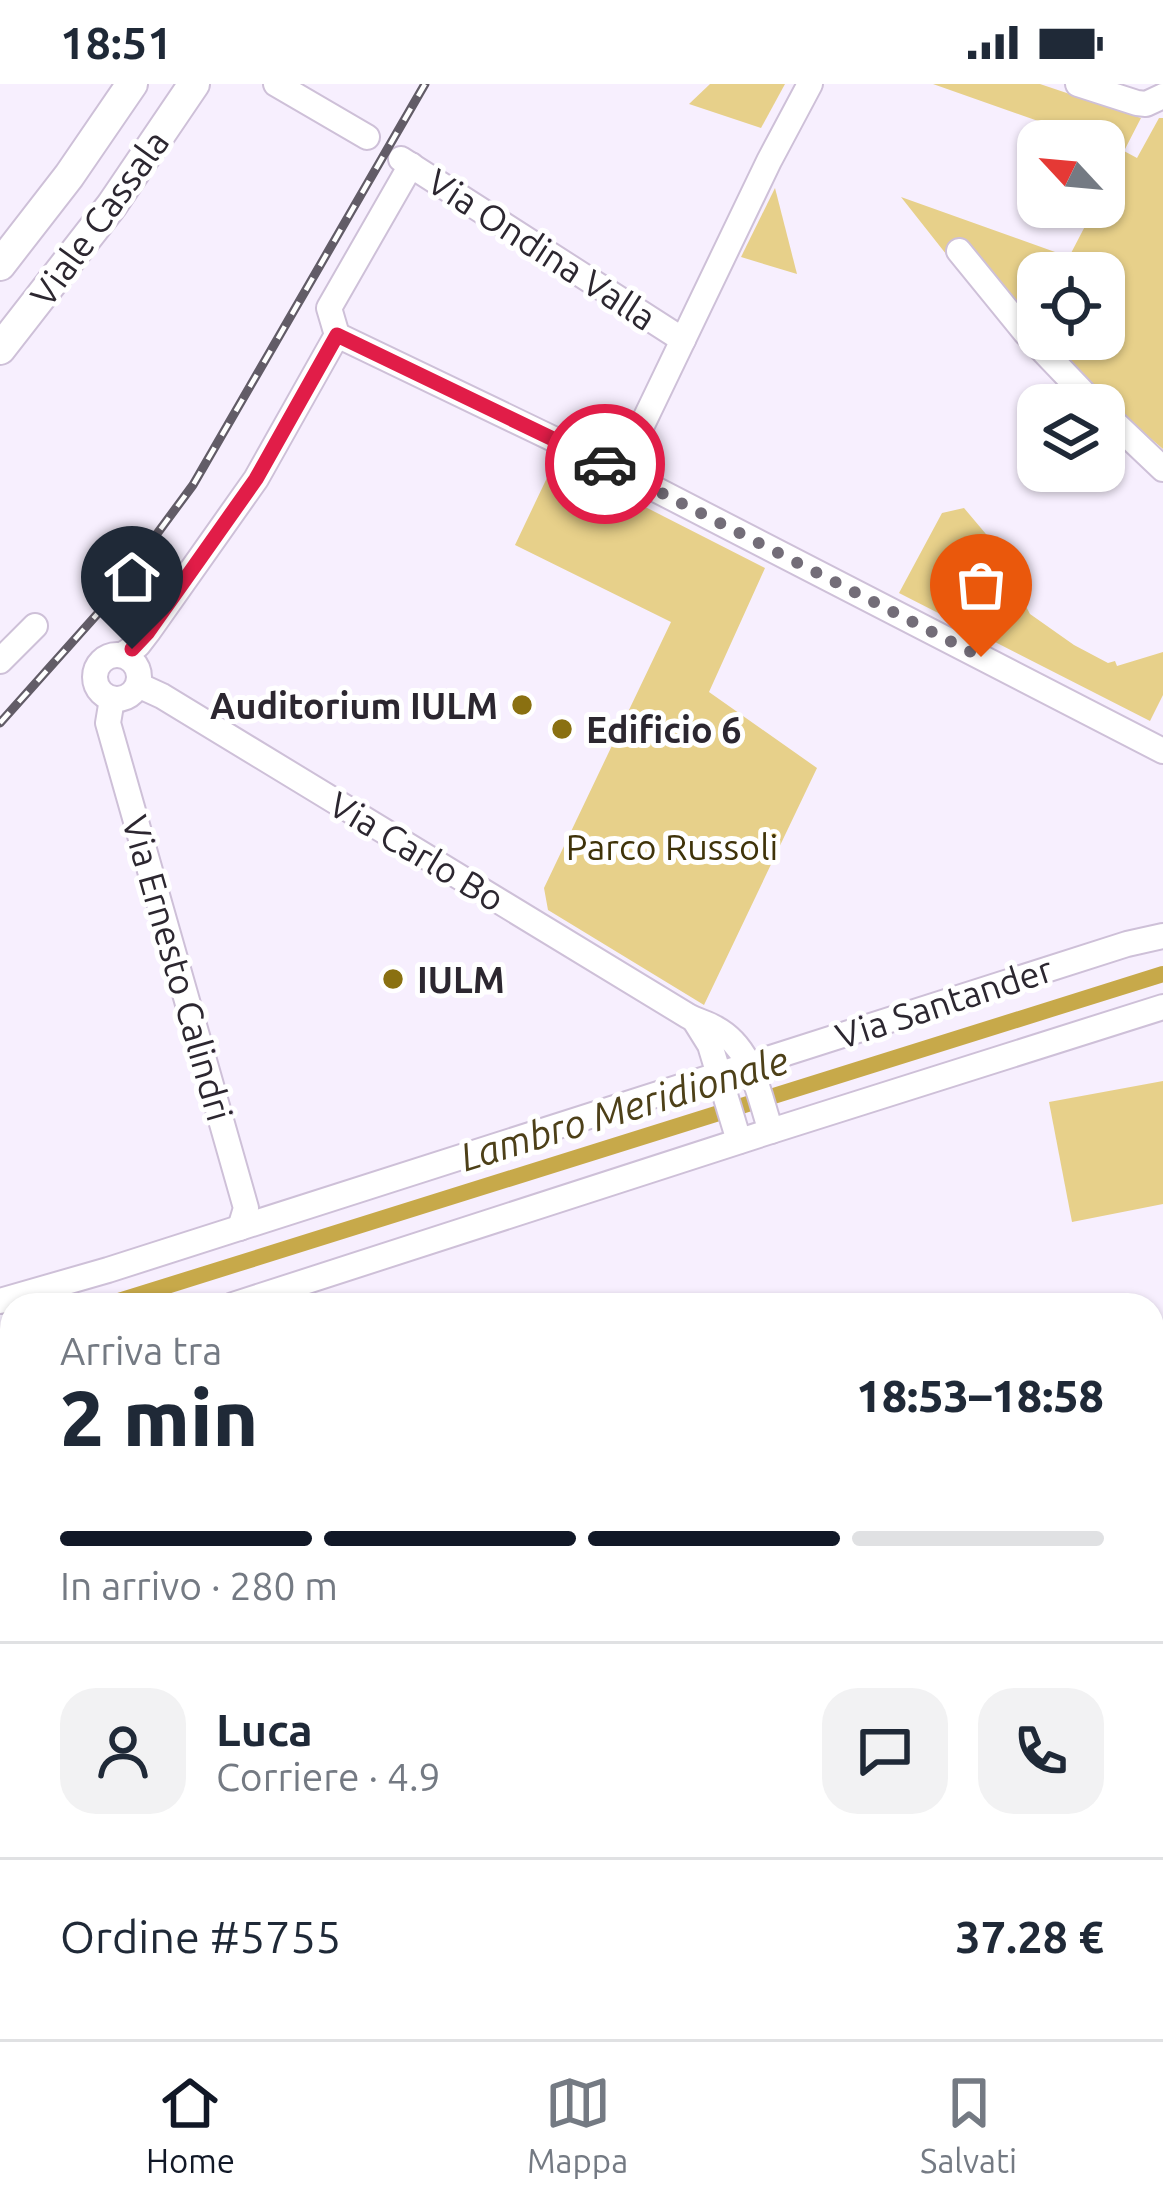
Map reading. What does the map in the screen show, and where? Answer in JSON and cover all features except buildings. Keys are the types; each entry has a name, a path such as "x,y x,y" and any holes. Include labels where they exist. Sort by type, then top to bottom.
{"main road":[{"name":"Viale Cassala","path":"0,266 132,84"},
{"name":"Viale Cassala","path":"0,349 112,205 194,84"}],"street":[{"path":"276,84 367,137"},
{"path":"620,471 810,84"},
{"path":"1078,84 1137,103 1163,96"},
{"name":"Via Ondina Valla","path":"337,335 329,308 406,162 683,340"},
{"path":"959,251 1024,332 1075,384"},
{"path":"122,656 136,666 138,685 130,695 112,699 99,690 96,673 106,658 122,656 148,632 256,479 337,335 620,471 1163,751"},
{"path":"1125,433 1163,469"},
{"path":"0,661 35,626"},
{"name":"Via Carlo Bo","path":"138,685 695,1021 716,1028 752,1070"},
{"name":"Via Ernesto Calindri","path":"112,699 108,723 235,1170 289,1212"},
{"name":"Via Santander","path":"28,1293 752,1070 1126,944 1163,936"},
{"name":"Via Santander","path":"269,1293 737,1136 1163,1007"},
{"path":"695,1021 710,1045 737,1136"},
{"path":"752,1070 769,1126"},
{"path":"235,1170 246,1208 240,1228"}],"green space":[{"path":"710,84 785,84 761,128 689,104"},
{"path":"933,84 1040,84 1141,118 1125,149 1125,120 1035,120"},
{"path":"1163,118 1163,449 1125,417 1125,384 1087,384 1059,360 1125,360 1125,252 1072,252 1084,228 1125,228 1125,152 1137,158"},
{"path":"775,188 797,274 741,257"},
{"path":"901,197 1055,252 1017,252 1017,306 961,242 946,254"},
{"name":"Parco Russoli","path":"555,461 765,568 709,692 817,768 704,1005 548,910 544,888 671,622 515,545"},
{"path":"964,508 991,540 1030,614 1074,645 1108,663 1115,661 1117,666 1163,652 1163,695 1150,721 899,593 942,513"},
{"path":"1163,1081 1163,1204 1072,1222 1049,1102"}],"waterway":[{"name":"Lambro Meridionale","path":"144,1293 1163,974"}],"railway":[{"path":"0,723 100,611 193,485 425,84"}],"way so far":[{"path":"605,464 981,657"}],"place":[{"name":"Auditorium IULM","path":"522,705"},
{"name":"Edificio 6","path":"562,729"},
{"name":"IULM","path":"393,979"}],"route":[{"path":"132,649 256,479 337,335 605,464"}]}
